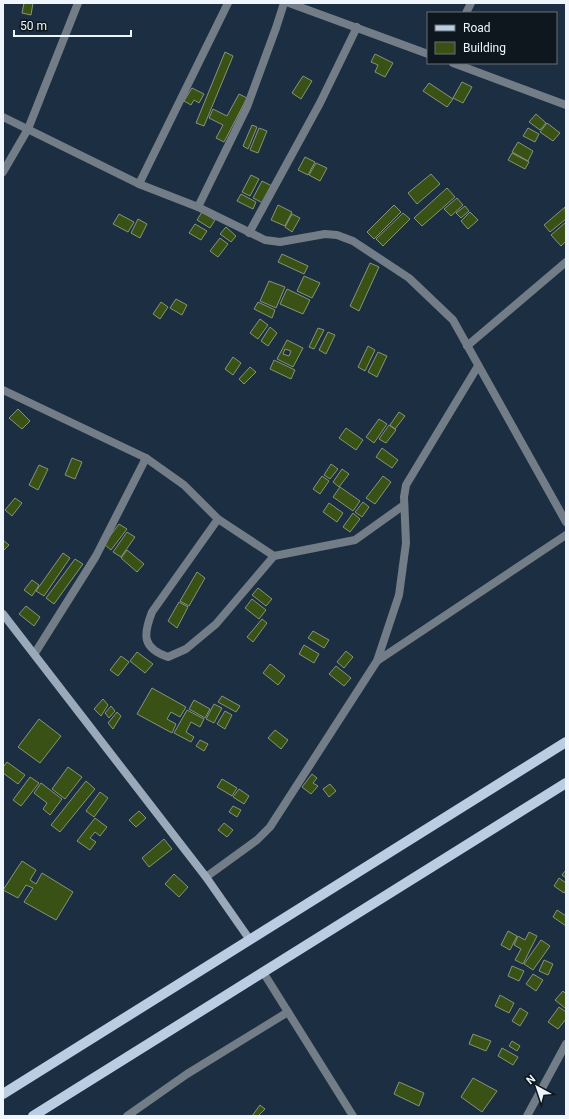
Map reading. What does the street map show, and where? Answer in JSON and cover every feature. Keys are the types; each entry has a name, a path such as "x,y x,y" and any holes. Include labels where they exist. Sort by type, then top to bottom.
{"main road":[{"path":"3,1094 566,742"},
{"path":"33,1116 566,783"}],"street":[{"path":"3,172 28,128 78,3"},
{"path":"139,184 228,3"},
{"path":"198,206 247,107 284,3"},
{"path":"289,3 427,54"},
{"path":"466,12 471,3"},
{"path":"249,233 320,103 357,27"},
{"path":"457,64 566,105"},
{"path":"3,117 139,184 198,206 265,240 280,242 326,234 337,235 353,241 409,278 452,320 566,522"},
{"path":"467,346 565,264"},
{"path":"206,877 257,840 270,827 377,661 399,595 406,543 404,505 406,485 478,366"},
{"path":"3,390 146,458 184,485 218,519 274,556"},
{"path":"35,653 96,556 146,458"},
{"path":"218,519 152,612 145,629 147,642 158,654 168,657 186,649 216,624 274,556 355,540 404,505"},
{"path":"377,661 566,535"},
{"path":"3,614 35,653 206,877 250,940"},
{"path":"263,972 353,1116"},
{"path":"127,1116 187,1074 288,1012"},
{"path":"527,1116 563,1057 566,1044"}],"building":[{"path":"24,3 33,3 31,15 22,13"},
{"path":"225,52 233,56 204,126 196,123"},
{"path":"375,54 393,63 385,77 375,72 378,65 371,62"},
{"path":"303,76 312,81 301,99 292,93"},
{"path":"462,82 472,87 463,103 453,98"},
{"path":"429,83 453,99 447,107 423,91"},
{"path":"192,88 204,94 199,103 194,100 191,105 184,101"},
{"path":"239,94 247,98 224,142 216,138 223,125 209,118 213,109 227,116"},
{"path":"536,114 546,123 540,130 529,122"},
{"path":"547,123 560,133 553,141 540,132"},
{"path":"252,125 257,127 248,149 243,146"},
{"path":"259,128 267,131 258,153 250,150"},
{"path":"528,128 539,134 535,142 523,136"},
{"path":"518,142 533,151 528,161 512,152"},
{"path":"512,153 529,162 525,169 508,160"},
{"path":"305,157 315,162 308,175 298,170"},
{"path":"316,163 327,168 320,181 309,175"},
{"path":"431,174 440,184 417,204 408,193"},
{"path":"251,175 259,179 250,196 242,192"},
{"path":"262,181 272,186 263,203 253,198"},
{"path":"447,188 455,197 422,226 414,218"},
{"path":"241,194 256,202 253,209 237,201"},
{"path":"457,198 463,205 451,216 444,209"},
{"path":"278,205 292,212 285,226 271,220"},
{"path":"394,205 401,212 374,239 367,232"},
{"path":"465,206 469,211 461,218 456,213"},
{"path":"565,207 566,219 550,232 544,225"},
{"path":"202,212 215,220 210,228 197,220"},
{"path":"470,212 478,220 468,229 461,221"},
{"path":"403,213 410,219 383,246 376,239"},
{"path":"119,214 134,222 128,232 113,224"},
{"path":"292,214 300,218 292,232 285,227"},
{"path":"138,219 147,224 140,238 131,233"},
{"path":"566,222 566,241 561,246 551,235"},
{"path":"195,224 207,231 201,240 189,233"},
{"path":"226,227 236,236 231,242 220,234"},
{"path":"220,238 228,244 218,257 210,251"},
{"path":"282,254 308,266 304,274 278,262"},
{"path":"370,263 379,267 359,311 350,306"},
{"path":"304,276 320,283 312,298 297,291"},
{"path":"269,281 285,287 276,308 260,301"},
{"path":"287,289 310,300 303,314 280,304"},
{"path":"176,299 187,305 182,315 170,308"},
{"path":"161,302 168,307 160,319 153,314"},
{"path":"258,302 275,310 272,318 254,309"},
{"path":"260,319 268,325 258,339 250,333"},
{"path":"270,327 277,333 268,346 261,341"},
{"path":"318,328 324,330 314,349 309,347"},
{"path":"328,332 335,335 326,354 319,350"},
{"path":"287,340 303,348 293,367 277,359","holes":["285,349 291,351 289,356 283,354"]},
{"path":"368,346 375,350 365,371 358,367"},
{"path":"378,352 387,356 377,377 368,372"},
{"path":"233,357 241,363 233,375 225,369"},
{"path":"274,360 295,370 291,379 270,369"},
{"path":"250,367 256,372 244,384 239,379"},
{"path":"18,409 30,421 22,429 9,418"},
{"path":"399,412 405,416 395,429 390,425"},
{"path":"379,419 387,424 374,443 366,437"},
{"path":"389,425 396,430 386,443 379,439"},
{"path":"346,428 363,440 356,450 339,438"},
{"path":"382,448 398,460 392,468 376,457"},
{"path":"72,458 82,462 75,479 65,475"},
{"path":"331,464 338,469 330,479 324,475"},
{"path":"39,465 48,469 38,490 29,485"},
{"path":"342,469 349,474 339,487 333,482"},
{"path":"322,476 329,481 320,494 313,489"},
{"path":"383,476 391,482 375,504 366,498"},
{"path":"340,487 360,501 353,511 333,497"},
{"path":"15,498 22,503 12,516 5,510"},
{"path":"363,502 369,507 362,517 355,512"},
{"path":"329,503 343,513 337,522 323,512"},
{"path":"353,513 360,519 350,532 343,527"},
{"path":"119,524 127,529 111,550 104,544"},
{"path":"127,532 135,537 121,557 113,552"},
{"path":"3,540 9,545 3,551"},
{"path":"127,550 144,564 137,572 121,558"},
{"path":"63,553 70,558 44,596 36,591"},
{"path":"75,559 83,564 54,604 46,598"},
{"path":"197,572 205,578 189,606 180,601"},
{"path":"32,580 39,585 32,596 24,590"},
{"path":"258,588 272,599 266,606 252,595"},
{"path":"252,599 266,610 259,619 245,608"},
{"path":"179,602 188,607 177,628 168,621"},
{"path":"26,606 40,617 34,626 19,614"},
{"path":"262,619 267,623 253,642 247,637"},
{"path":"313,631 329,640 324,648 308,638"},
{"path":"304,645 319,654 314,663 299,654"},
{"path":"346,651 353,657 344,668 337,662"},
{"path":"137,652 153,664 145,673 130,661"},
{"path":"121,656 129,662 118,676 110,670"},
{"path":"270,664 285,676 278,685 263,673"},
{"path":"336,666 351,678 344,686 329,674"},
{"path":"152,688 186,707 180,717 171,712 167,719 176,724 172,733 137,714"},
{"path":"222,696 240,706 236,712 218,702"},
{"path":"103,699 108,705 101,716 94,709"},
{"path":"194,700 210,709 205,718 189,709"},
{"path":"214,704 222,708 214,723 206,719"},
{"path":"111,706 115,711 109,718 105,713"},
{"path":"187,710 204,719 200,727 191,722 186,732 194,737 191,742 174,733"},
{"path":"225,711 232,715 225,729 217,724"},
{"path":"117,712 121,716 113,729 108,723"},
{"path":"39,719 61,736 40,763 18,747"},
{"path":"275,730 288,740 281,749 268,738"},
{"path":"200,740 208,744 204,751 196,746"},
{"path":"7,762 25,775 18,784 3,773 3,767"},
{"path":"68,767 82,777 65,799 52,789"},
{"path":"312,774 317,778 313,783 318,786 311,794 302,787"},
{"path":"30,777 39,783 21,806 13,800"},
{"path":"222,779 237,788 232,796 217,787"},
{"path":"86,781 95,789 60,832 51,825"},
{"path":"41,783 62,799 50,815 43,809 47,803 34,793"},
{"path":"330,784 336,791 329,797 323,789"},
{"path":"239,789 249,796 244,804 233,797"},
{"path":"100,792 108,798 94,817 86,811"},
{"path":"233,806 241,810 237,817 229,812"},
{"path":"139,811 146,818 136,827 129,820"},
{"path":"95,818 107,827 100,836 95,832 90,838 96,842 90,850 77,841"},
{"path":"224,823 233,830 227,837 218,830"},
{"path":"164,839 172,849 149,867 142,858"},
{"path":"22,861 36,870 30,880 36,884 42,873 73,892 56,920 24,902 33,888 26,885 18,898 3,890"},
{"path":"566,870 566,878 562,875"},
{"path":"174,874 188,887 179,897 165,884"},
{"path":"559,878 566,883 566,890 564,893 554,886"},
{"path":"557,910 566,916 566,926 553,917"},
{"path":"508,931 517,936 510,950 501,945"},
{"path":"529,932 537,936 523,964 515,960 521,949 514,945 518,936 525,940"},
{"path":"541,940 550,946 533,970 524,964"},
{"path":"544,960 553,964 548,975 539,971"},
{"path":"512,966 524,971 519,981 508,976"},
{"path":"533,974 543,980 536,991 526,984"},
{"path":"563,991 566,994 566,1009 555,1000"},
{"path":"500,995 514,1003 509,1013 495,1006"},
{"path":"559,1007 566,1012 566,1019 558,1029 548,1022"},
{"path":"520,1008 528,1013 520,1026 512,1021"},
{"path":"473,1034 491,1041 486,1051 469,1044"},
{"path":"512,1041 520,1046 517,1051 509,1046"},
{"path":"502,1048 518,1057 513,1065 498,1056"},
{"path":"473,1078 497,1091 482,1112 461,1097"},
{"path":"399,1082 424,1093 419,1106 394,1094"},
{"path":"260,1105 265,1109 258,1116 252,1116"}]}
